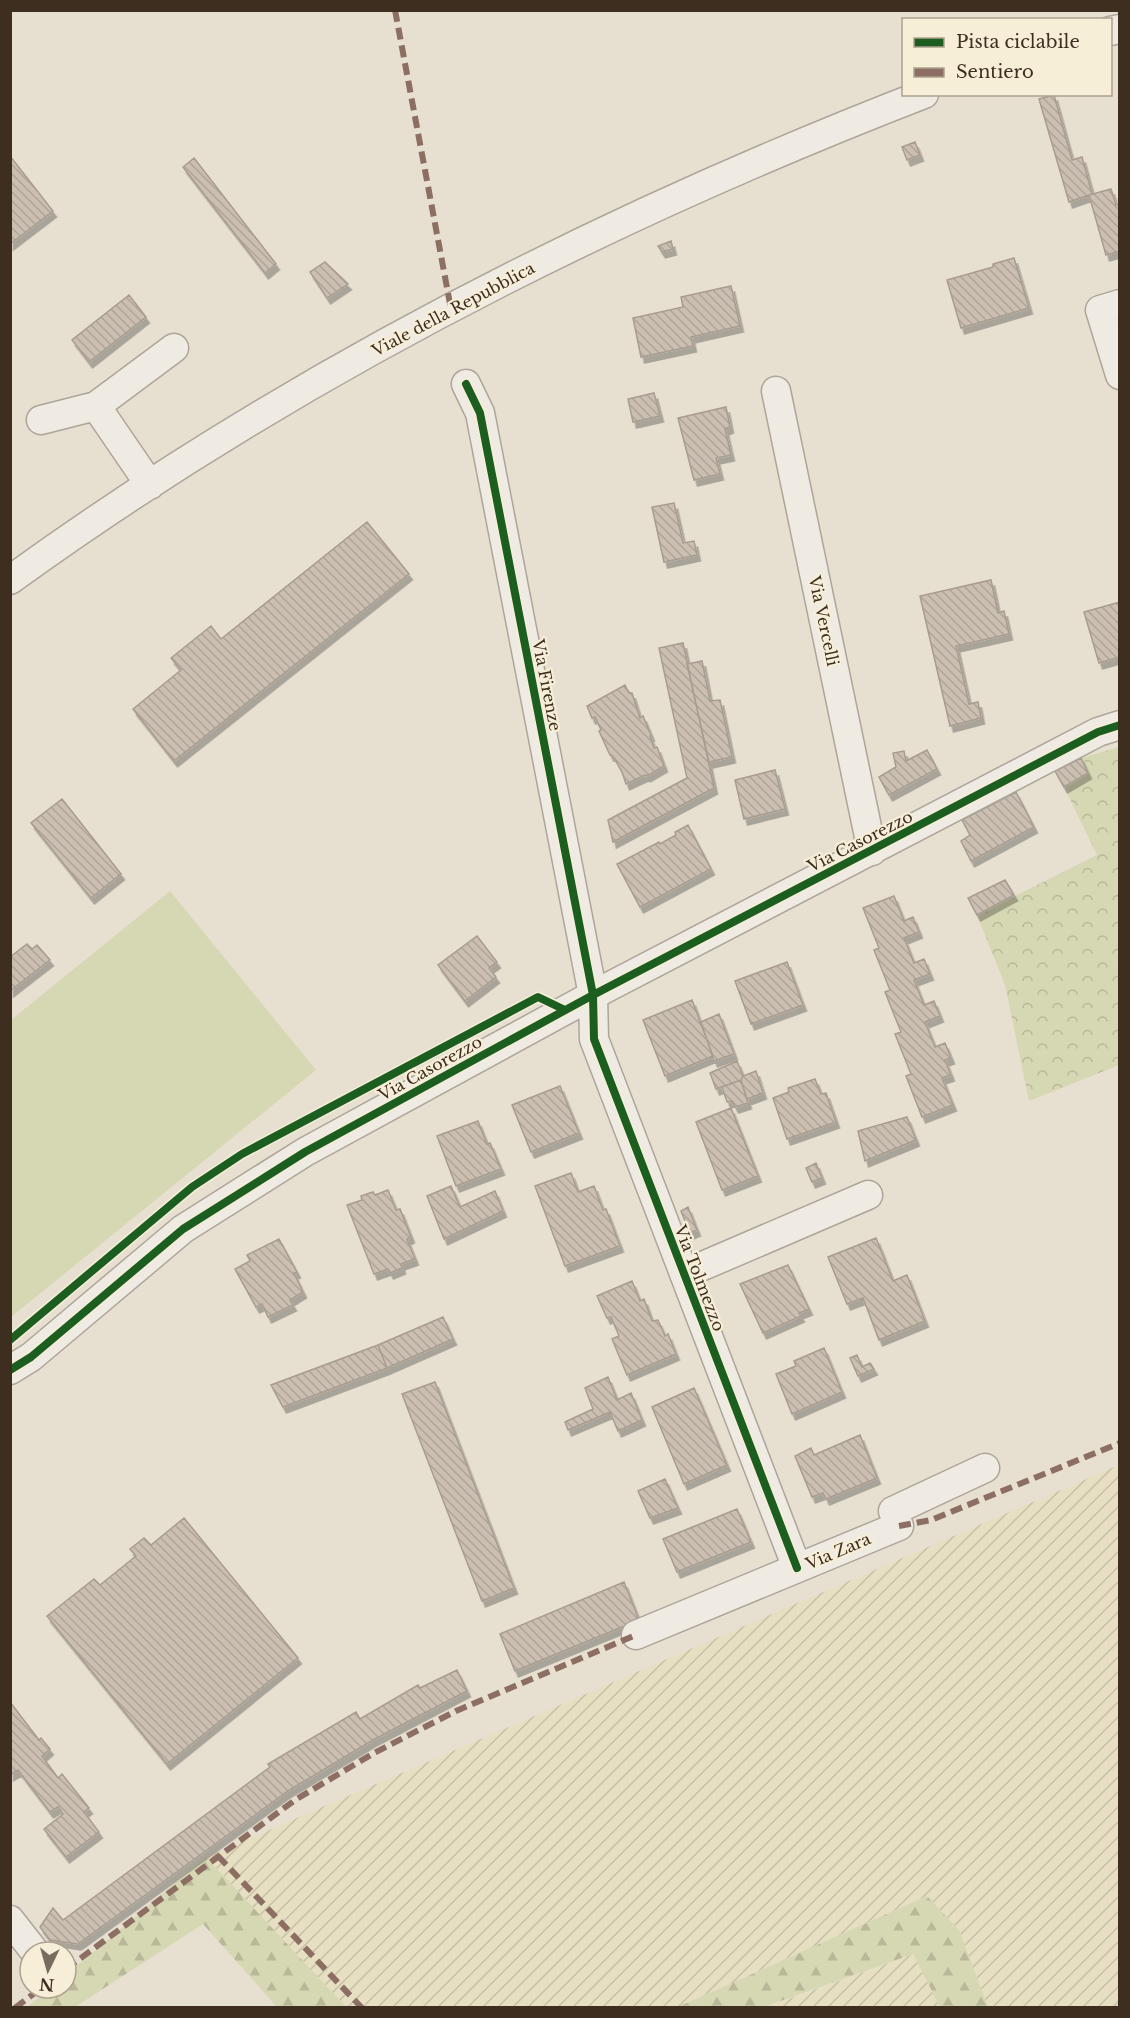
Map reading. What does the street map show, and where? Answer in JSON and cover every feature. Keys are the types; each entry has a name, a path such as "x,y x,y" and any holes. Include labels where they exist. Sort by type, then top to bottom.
{"street":[{"name":"Viale della Repubblica","path":"10,580 150,485 348,364 520,273 830,131 919,96"},
{"path":"1110,307 1119,375"},
{"path":"40,420 96,406 174,348"},
{"name":"Via Firenze","path":"466,384 480,413 593,995"},
{"name":"Via Vercelli","path":"776,391 872,850"},
{"path":"96,406 150,485"},
{"name":"Via Casorezzo","path":"10,1370 31,1357 183,1229 305,1152 593,995 1098,732 1119,725"},
{"name":"Via Tolmezzo","path":"593,995 594,1039 797,1568"},
{"name":"Via Tolmezzo","path":"684,1274 868,1195"},
{"name":"Via Zara","path":"636,1635 899,1526 893,1511 984,1468"},
{"path":"10,1920 26,1940"}],"shaded area":[{"path":"1119,1465 1119,2007 988,2007 959,1930 927,1896 678,2007 346,2007 206,1857"},
{"path":"913,1954 940,2007 764,2008"}],"green space":[{"path":"1119,747 1119,1065 1029,1101 1005,985 977,915 1097,855 1064,787 1088,773 1081,758"},
{"path":"170,891 316,1070 11,1317 11,1020"},
{"path":"206,1857 346,2007 277,2007 203,1924 75,2007 27,2007 36,2000 78,2000 78,1965"},
{"path":"927,1896 959,1930 988,2007 940,2007 913,1954 764,2007 678,2007"}],"building":[{"path":"1054,96 1072,160 1082,157 1092,194 1069,202 1039,99"},
{"path":"915,142 920,155 907,160 902,147"},
{"path":"10,156 53,211 10,244"},
{"path":"194,158 276,264 265,273 183,167"},
{"path":"1111,189 1116,205 1120,204 1120,251 1106,255 1089,195"},
{"path":"671,241 673,249 662,252 658,246"},
{"path":"1014,258 1029,308 961,328 947,280 993,267 993,264"},
{"path":"325,262 348,284 327,298 310,272"},
{"path":"731,286 740,326 691,337 693,346 641,357 633,318 683,307 681,297"},
{"path":"129,295 146,317 89,362 72,340"},
{"path":"654,393 660,416 633,422 628,399"},
{"path":"726,407 730,427 725,429 731,455 716,458 720,474 694,480 678,418"},
{"path":"674,503 683,543 694,541 697,555 664,562 652,507"},
{"path":"367,522 409,574 174,761 133,709 181,670 171,658 211,626 221,639"},
{"path":"991,580 998,613 1004,611 1009,634 956,646 969,704 978,702 981,718 950,726 920,596"},
{"path":"1120,602 1120,657 1099,663 1084,612"},
{"path":"683,643 714,788 613,842 608,820 687,778 659,648"},
{"path":"702,661 710,701 720,700 732,757 709,762 687,664"},
{"path":"625,685 629,693 632,693 640,718 643,716 654,748 657,747 664,766 626,784 622,772 613,756 610,755 595,717 592,718 587,706"},
{"path":"927,750 937,769 889,795 879,777 896,767 893,753 904,751 906,761"},
{"path":"1081,758 1088,773 1064,787 1055,771"},
{"path":"775,770 785,809 744,819 735,780"},
{"path":"1016,792 1034,827 971,861 961,841 970,835 962,820"},
{"path":"62,799 121,874 91,898 31,823"},
{"path":"688,825 711,869 640,907 617,864 659,842 660,844"},
{"path":"1005,880 1014,895 977,915 968,898"},
{"path":"894,896 904,921 913,917 919,932 904,938 914,963 924,959 930,974 914,980 924,1005 934,1001 940,1016 925,1022 935,1047 945,1043 951,1058 945,1060 951,1075 942,1078 953,1105 922,1117 906,1076 911,1074 895,1034 901,1032 885,992 890,990 874,950 879,948 863,908"},
{"path":"477,936 497,962 489,968 496,977 465,1001 438,965"},
{"path":"27,944 32,949 37,945 50,960 10,991 10,957"},
{"path":"787,962 803,1005 751,1024 735,981"},
{"path":"692,1000 713,1056 665,1076 643,1020"},
{"path":"719,1014 734,1054 714,1061 701,1022"},
{"path":"737,1061 743,1076 741,1080 716,1089 710,1073"},
{"path":"756,1071 763,1093 747,1099 741,1080 743,1076"},
{"path":"815,1079 821,1094 826,1093 836,1122 787,1139 773,1098 789,1092 788,1088"},
{"path":"741,1080 748,1103 735,1107 732,1101 727,1102 722,1087"},
{"path":"560,1086 579,1133 531,1152 512,1105"},
{"path":"731,1108 758,1176 722,1190 696,1122"},
{"path":"907,1117 916,1140 865,1161 858,1131"},
{"path":"478,1121 487,1144 490,1143 501,1169 456,1186 437,1136"},
{"path":"816,1163 822,1178 812,1182 806,1168"},
{"path":"571,1173 578,1192 594,1186 603,1210 606,1209 620,1246 565,1266 535,1186"},
{"path":"451,1186 460,1207 495,1191 503,1211 444,1239 427,1196"},
{"path":"388,1190 396,1210 400,1209 411,1237 407,1239 415,1259 401,1264 402,1268 390,1273 388,1269 374,1274 347,1205 362,1200 361,1196 373,1192 375,1195"},
{"path":"688,1207 697,1230 690,1233 681,1211"},
{"path":"876,1238 893,1281 907,1275 925,1321 879,1340 863,1298 847,1304 828,1257"},
{"path":"279,1239 297,1272 294,1273 303,1292 290,1300 293,1305 268,1317 262,1304 256,1307 235,1269 250,1261 247,1255"},
{"path":"788,1265 809,1309 799,1313 801,1316 763,1333 740,1284"},
{"path":"632,1281 640,1301 644,1299 652,1321 658,1320 665,1336 668,1334 676,1354 627,1375 612,1339 619,1336 611,1317 607,1318 597,1296"},
{"path":"443,1317 453,1339 387,1368 378,1345"},
{"path":"378,1345 387,1368 283,1407 271,1385"},
{"path":"824,1348 842,1392 792,1414 776,1374 796,1366 794,1361"},
{"path":"857,1355 862,1367 870,1363 874,1369 858,1376 850,1358"},
{"path":"608,1377 617,1400 631,1393 642,1420 618,1431 610,1412 568,1430 565,1422 593,1409 585,1388"},
{"path":"435,1382 514,1588 482,1601 402,1394"},
{"path":"694,1388 727,1465 684,1484 652,1407"},
{"path":"860,1435 877,1478 826,1499 823,1493 812,1497 795,1456 811,1448 814,1455"},
{"path":"665,1479 678,1508 650,1518 638,1491"},
{"path":"737,1509 751,1542 677,1572 663,1539"},
{"path":"184,1518 298,1658 167,1764 47,1616 94,1579 100,1585 136,1556 130,1549 144,1538 151,1545"},
{"path":"624,1582 639,1620 515,1671 500,1634"},
{"path":"457,1670 467,1691 373,1740 288,1791 78,1944 78,1940 50,1940 40,1927 53,1908 63,1920 270,1767 268,1764 356,1712 360,1719 418,1685 420,1688"},
{"path":"10,1702 39,1740 41,1738 50,1749 42,1756 58,1778 62,1774 89,1808 84,1812 99,1832 66,1857 44,1829 63,1814 58,1807 50,1812 18,1770 10,1775"}],"marked path":[{"path":"395,10 451,309"},
{"path":"899,1526 931,1520 1120,1443"},
{"path":"78,1960 295,1800 374,1753 456,1711 636,1635"},
{"path":"218,1856 362,2008"},
{"path":"15,2008 25,2000"}],"cycle path":[{"path":"466,384 480,413 593,995 594,1039 797,1568"},
{"path":"10,1370 31,1357 183,1229 305,1152 593,995 1098,732 1120,725"},
{"path":"10,1340 192,1187 242,1154 538,997 565,1010"}]}
